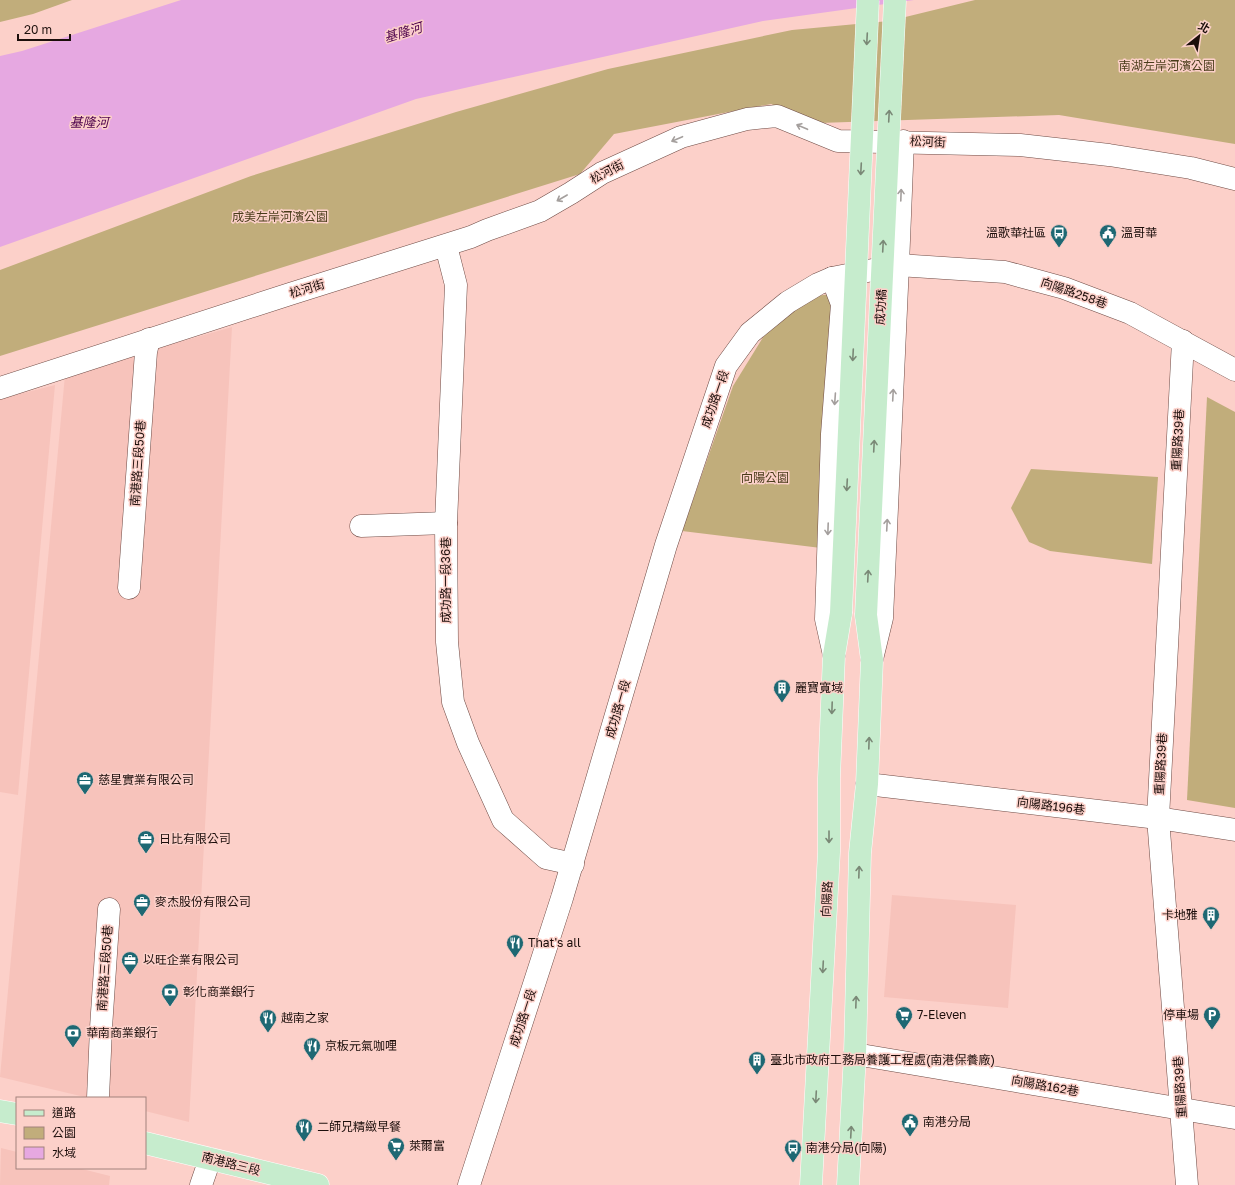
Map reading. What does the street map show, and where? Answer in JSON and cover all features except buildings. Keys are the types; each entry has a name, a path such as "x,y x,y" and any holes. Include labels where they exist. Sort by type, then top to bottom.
{"main road":[{"name":"向陽路","path":"811,1185 830,852 829,778 834,655 841,613 868,0"},
{"name":"成功橋","path":"872,660 866,615 895,0"},
{"path":"848,1185 855,1054 860,853 867,784 872,660"},
{"path":"0,1111 16,1114"},
{"name":"南港路三段","path":"146,1143 318,1185"}],"street":[{"name":"松河街","path":"0,388 471,237 540,211 602,173 680,137 747,119 777,116 838,141 902,141 1020,145 1109,155 1191,168 1235,180"},
{"path":"872,660 882,618 902,141"},
{"name":"成功路一段36巷","path":"446,246 456,285 446,524 447,650 453,702 468,743 503,820 546,858 573,864"},
{"name":"向陽路258巷","path":"832,278 898,265 1005,272 1064,288 1130,313 1235,370"},
{"path":"832,278 842,304 832,434 826,620 834,655"},
{"name":"成功路一段","path":"469,1185 573,864 666,545 726,366 750,333 788,302 818,284 832,278"},
{"name":"南港路三段50巷","path":"129,588 146,352 149,339"},
{"name":"重陽路39巷","path":"1183,341 1158,818 1187,1185"},
{"path":"361,526 446,524"},
{"name":"向陽路196巷","path":"867,784 1158,818 1235,830"},
{"name":"南港路三段50巷","path":"98,1097 109,909"},
{"name":"向陽路162巷","path":"855,1054 1235,1118"},
{"path":"201,1185 210,1159"}],"shaded area":[{"path":"232,327 189,1122 146,1111 146,1097 85,1097 0,1077 65,375"},
{"path":"55,385 18,795 0,792 0,399"},
{"path":"892,895 1016,905 1008,1008 884,997"},
{"path":"1,1148 16,1152 16,1169 82,1169 110,1176 109,1185 0,1185"}],"green space":[{"path":"0,0 72,0 33,14 0,22"},
{"name":"成美左岸河濱公園","path":"975,0 1235,0 1235,144 1059,115 819,123 771,104 614,134 580,174 0,356 0,270 251,176 456,112 608,69 792,30 889,21"},
{"name":"向陽公園","path":"839,293 821,548 682,531 733,386 765,334 808,297"},
{"path":"1207,397 1235,412 1235,808 1187,800"},
{"path":"1031,469 1158,477 1152,564 1050,551 1029,542 1011,508"}],"water":[{"name":"基隆河","path":"181,0 914,0 763,21 416,99 0,247 0,56 22,51"}],"place":[{"name":"溫歌華社區","path":"1059,248"},
{"name":"溫哥華","path":"1108,248"},
{"name":"麗寶寬域","path":"782,703"},
{"name":"慈星實業有限公司","path":"85,795"},
{"name":"日比有限公司","path":"146,854"},
{"name":"麥杰股份有限公司","path":"142,917"},
{"name":"卡地雅","path":"1211,930"},
{"name":"That's all","path":"515,958"},
{"name":"以旺企業有限公司","path":"130,975"},
{"name":"彰化商業銀行","path":"170,1007"},
{"name":"7-Eleven","path":"904,1030"},
{"name":"停車場","path":"1212,1030"},
{"name":"越南之家","path":"268,1033"},
{"name":"華南商業銀行","path":"73,1048"},
{"name":"京板元氣咖哩","path":"312,1061"},
{"name":"臺北市政府工務局養護工程處(南港保養廠)","path":"757,1075"},
{"name":"南港分局","path":"910,1137"},
{"name":"二師兄精緻早餐","path":"304,1142"},
{"name":"萊爾富","path":"396,1161"},
{"name":"南港分局(向陽)","path":"793,1163"}],"park label":[{"name":"南湖左岸河濱公園","path":"1167,66"}]}
